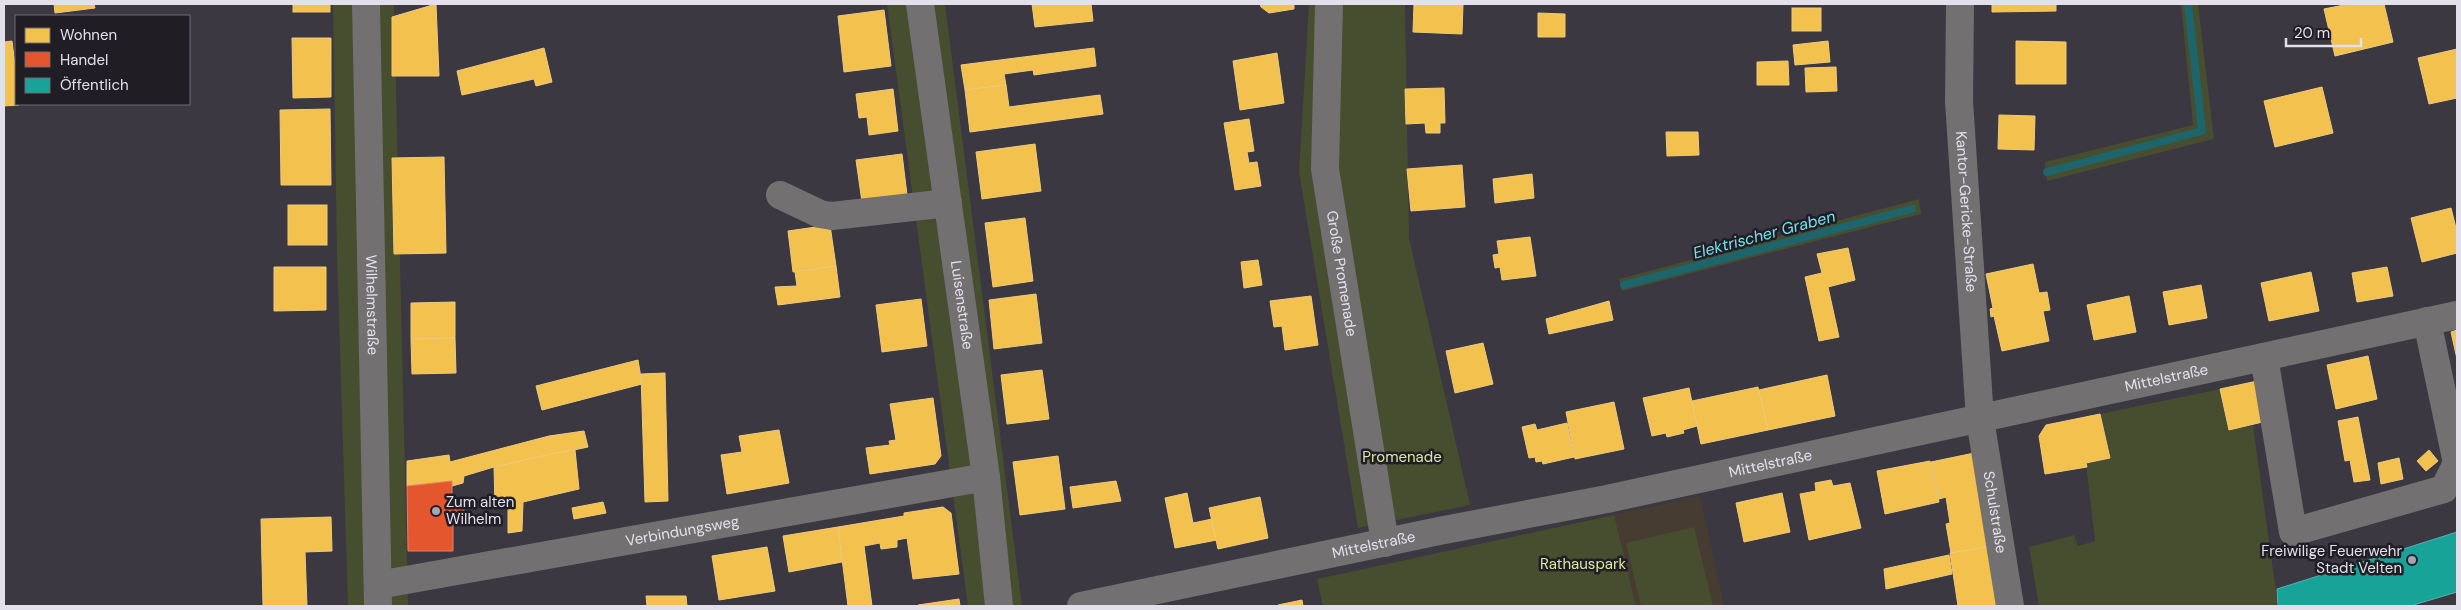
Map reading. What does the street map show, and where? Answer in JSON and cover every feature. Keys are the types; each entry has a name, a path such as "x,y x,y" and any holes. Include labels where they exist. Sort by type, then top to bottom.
{"street":[{"name":"Wilhelmstraße","path":"366,4 378,596"},
{"name":"Luisenstraße","path":"920,4 986,477 999,606"},
{"name":"Große Promenade","path":"1329,4 1325,169 1385,543"},
{"name":"Kantor-Gericke-Straße","path":"1960,4 1959,101 1980,419"},
{"path":"780,195 820,214 832,216 948,203"},
{"name":"Mittelstraße","path":"1081,606 1385,543 1607,500 2457,315"},
{"path":"2264,357 2293,532 2444,489 2457,464 2427,322"},
{"name":"Schulstraße","path":"1980,419 2010,606"},
{"name":"Verbindungsweg","path":"378,596 986,477"}],"shaded area":[{"path":"1700,496 1724,606 1636,606 1614,515"}],"green space":[{"path":"333,4 394,4 408,606 348,606 337,255"},
{"path":"887,4 945,4 1022,606 968,606"},
{"name":"Promenade","path":"1309,4 1405,4 1409,238 1470,505 1358,528 1299,172"},
{"path":"2181,4 2198,4 2214,139 2047,181 2045,162 2193,125"},
{"path":"1919,199 1921,214 1622,291 1619,279"},
{"path":"2220,389 2229,429 2253,426 2278,606 2039,606 2029,547 2074,535 2078,546 2095,541 2086,463 2110,457 2100,414"},
{"name":"Rathauspark","path":"1614,515 1636,606 1323,606 1317,579"},
{"path":"1694,527 1713,606 1641,606 1626,543"}],"building: Wohnen":[{"path":"54,4 94,4 95,8 55,13"},
{"path":"293,4 330,4 330,12 293,12"},
{"path":"436,4 439,76 392,76 392,17"},
{"path":"1032,4 1091,4 1093,21 1035,27"},
{"path":"1260,4 1294,4 1294,9 1269,13"},
{"path":"1414,4 1463,4 1462,34 1413,32"},
{"path":"1992,4 2056,4 2056,11 1992,12"},
{"path":"2349,4 2384,4 2393,42 2335,56 2324,9"},
{"path":"1792,8 1821,8 1821,31 1792,31"},
{"path":"884,10 891,66 844,72 838,16"},
{"path":"1538,13 1565,14 1565,37 1538,37"},
{"path":"292,38 331,38 331,97 293,98"},
{"path":"12,41 15,66 15,105 19,105 4,106 4,42"},
{"path":"1828,41 1830,62 1795,65 1793,45"},
{"path":"2016,41 2066,42 2066,84 2016,84"},
{"path":"544,48 552,82 536,86 534,79 462,95 457,71"},
{"path":"1094,48 1096,66 1034,75 1033,70 1004,74 1006,85 965,90 961,65"},
{"path":"2457,49 2457,98 2429,104 2418,58"},
{"path":"1277,53 1284,103 1240,110 1233,61"},
{"path":"1788,61 1789,85 1757,85 1757,62"},
{"path":"1836,67 1837,91 1806,92 1805,68"},
{"path":"1006,85 1009,107 1100,95 1103,114 970,132 965,90"},
{"path":"2322,87 2333,133 2275,147 2264,101"},
{"path":"1444,88 1445,123 1440,123 1440,133 1426,133 1425,123 1406,124 1405,89"},
{"path":"893,89 898,131 869,135 867,117 859,118 856,94"},
{"path":"330,109 331,185 281,185 280,110"},
{"path":"1999,115 2035,116 2034,150 1998,149"},
{"path":"1249,119 1254,151 1247,152 1249,163 1257,162 1261,186 1235,190 1224,123"},
{"path":"1666,132 1698,132 1699,155 1667,156"},
{"path":"1035,144 1041,191 982,199 976,152"},
{"path":"902,154 908,203 863,209 856,160"},
{"path":"444,157 446,253 394,254 392,158"},
{"path":"1462,165 1465,207 1411,211 1407,169"},
{"path":"1532,174 1534,198 1495,203 1493,179"},
{"path":"288,205 327,205 327,245 288,245"},
{"path":"2451,208 2457,232 2457,253 2422,262 2411,218"},
{"path":"1025,218 1033,281 993,287 985,223"},
{"path":"830,225 836,266 793,272 788,231"},
{"path":"1530,237 1536,276 1502,280 1500,267 1495,268 1493,255 1499,254 1497,241"},
{"path":"1848,248 1855,280 1828,287 1839,337 1819,341 1805,277 1822,273 1817,254"},
{"path":"1258,260 1262,285 1244,288 1241,262"},
{"path":"2033,264 2039,293 2047,292 2050,310 2043,311 2049,341 2002,351 1994,316 1991,317 1990,309 1993,308 1986,274"},
{"path":"836,266 840,297 778,305 775,287 797,286 795,272"},
{"path":"274,267 326,267 326,310 274,311"},
{"path":"2387,267 2393,296 2357,302 2352,273"},
{"path":"2311,272 2319,311 2269,321 2261,283"},
{"path":"2201,285 2207,318 2169,325 2163,292"},
{"path":"1036,294 1042,343 994,349 989,300"},
{"path":"1311,296 1318,345 1285,350 1282,326 1274,327 1270,301"},
{"path":"2129,296 2136,332 2094,340 2087,305"},
{"path":"921,299 927,346 882,352 876,305"},
{"path":"1609,301 1613,320 1549,334 1546,319"},
{"path":"455,302 455,338 411,339 411,303"},
{"path":"2457,330 2457,359 2451,332"},
{"path":"455,338 456,373 412,374 411,339"},
{"path":"1483,343 1493,384 1455,393 1446,351"},
{"path":"2368,356 2377,399 2336,409 2327,365"},
{"path":"638,360 642,384 542,410 536,386"},
{"path":"1042,370 1049,419 1007,424 1001,375"},
{"path":"665,373 668,501 645,502 641,374"},
{"path":"1827,375 1835,416 1768,430 1759,390"},
{"path":"2262,380 2271,420 2229,430 2220,389"},
{"path":"1758,387 1768,430 1701,444 1692,401"},
{"path":"1689,388 1697,426 1683,430 1684,433 1667,437 1666,433 1652,436 1643,398"},
{"path":"933,398 941,456 935,464 870,474 866,448 890,445 889,441 896,440 890,404"},
{"path":"1614,402 1624,449 1575,459 1566,412"},
{"path":"2100,414 2110,458 2086,463 2087,467 2045,474 2039,436 2046,425"},
{"path":"2358,417 2370,480 2354,482 2350,460 2345,461 2338,421"},
{"path":"1567,423 1574,457 1543,464 1542,461 1536,462 1535,457 1529,458 1522,427 1535,424 1537,430"},
{"path":"779,430 789,483 727,494 721,455 742,452 739,436"},
{"path":"584,431 588,447 494,467 464,476 463,483 452,486 452,481 407,486 407,461 449,455 450,462 549,436"},
{"path":"575,450 579,489 523,502 522,531 508,533 508,504 495,506 494,467"},
{"path":"2429,450 2438,461 2426,471 2417,461"},
{"path":"1979,452 1994,546 1951,553 1946,524 1950,523 1946,497 1939,499 1931,462"},
{"path":"1058,456 1065,509 1020,515 1013,462"},
{"path":"2399,458 2403,479 2381,484 2378,463"},
{"path":"1930,461 1939,502 1885,514 1877,471"},
{"path":"1831,480 1833,486 1850,483 1861,528 1809,540 1800,494 1816,491 1815,483"},
{"path":"1116,481 1121,501 1073,508 1070,487"},
{"path":"1187,493 1193,523 1212,519 1217,540 1175,548 1165,498"},
{"path":"1782,493 1790,532 1744,542 1736,503"},
{"path":"1260,497 1268,538 1218,549 1209,508"},
{"path":"603,502 606,513 574,519 572,508"},
{"path":"943,507 951,513 959,574 913,579 907,538 897,540 897,547 881,549 880,543 864,546 872,606 848,606 838,527 904,516 904,513"},
{"path":"331,517 332,551 305,552 307,606 263,606 261,519"},
{"path":"838,527 842,562 789,572 783,536"},
{"path":"1995,546 2004,606 1958,606 1950,553"},
{"path":"767,547 775,591 719,600 712,556"},
{"path":"1949,555 1952,574 1886,589 1884,569"},
{"path":"646,596 686,596 687,606 647,606"},
{"path":"959,599 960,606 918,606 918,605"},
{"path":"1302,600 1303,606 1278,606 1278,605"}],"building: Handel":[{"name":"Zum alten Wilhelm","path":"452,481 452,502 464,502 464,520 453,520 453,551 408,551 407,486"}],"building: Öffentlich":[{"name":"Freiwilige Feuerwehr Stadt Velten","path":"2457,532 2457,592 2410,606 2278,606 2277,589"}],"waterway":[{"name":"Elektrischer Graben","path":"2047,172 2202,131 2188,4"},
{"name":"Elektrischer Graben","path":"1624,285 1912,209"}],"place":[{"name":"Zum alten Wilhelm","path":"436,511"},
{"name":"Freiwilige Feuerwehr Stadt Velten","path":"2412,560"}]}
